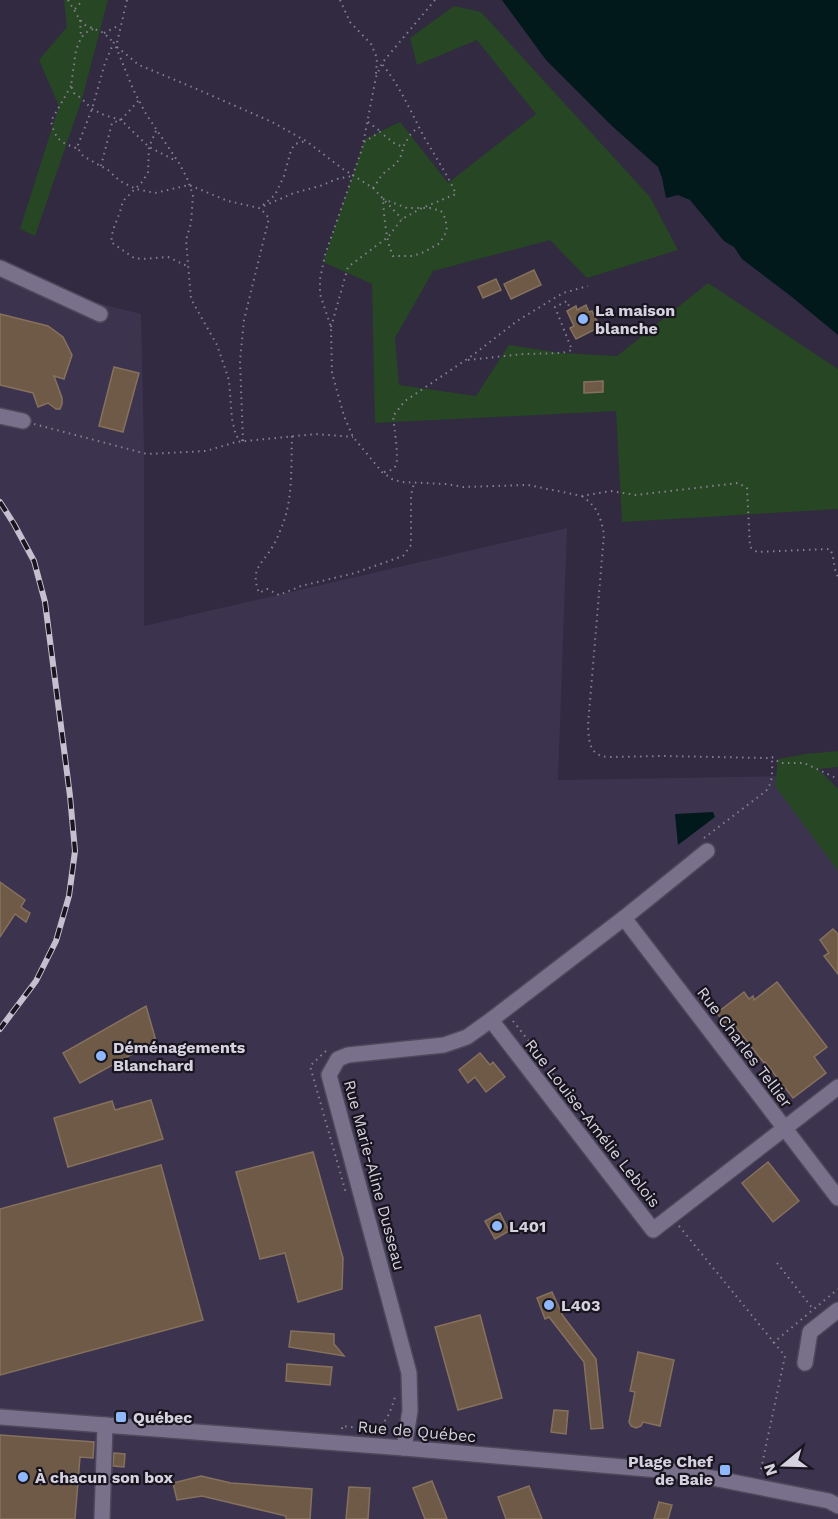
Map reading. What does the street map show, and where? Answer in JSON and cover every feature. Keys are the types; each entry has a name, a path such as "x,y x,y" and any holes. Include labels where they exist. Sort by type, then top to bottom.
{"street":[{"path":"0,268 100,314"},
{"path":"0,416 23,422"},
{"name":"Rue Marie-Aline Dusseau","path":"404,1448 410,1411 409,1372 329,1075 338,1059 348,1055 444,1045 467,1037 624,918 703,847"},
{"name":"Rue Charles Tellier","path":"624,918 838,1198"},
{"name":"Rue Louise-Amélie Leblois","path":"491,1020 653,1230 785,1128"},
{"path":"785,1128 838,1087"},
{"path":"805,1362 810,1332 838,1310"},
{"name":"Rue de Québec","path":"0,1417 682,1472 835,1502"},
{"path":"102,1519 105,1425"}],"path":[{"path":"68,0 85,25 104,33 114,42 139,100 178,163 193,195 186,240 191,299 217,345 229,380 232,419 236,436 243,441"},
{"path":"74,10 83,0"},
{"path":"116,47 127,0"},
{"path":"331,327 320,294 320,279 325,255 362,149 376,77 377,58 371,44 350,22 340,0"},
{"path":"376,77 382,63 435,0"},
{"path":"80,20 81,38"},
{"path":"104,33 120,25"},
{"path":"76,148 60,141 54,134 51,121 71,87 76,50 81,38 93,29"},
{"path":"114,42 81,138 79,150 83,156 136,189 155,193 189,185 228,201 259,208 269,218 244,320 240,361 243,441"},
{"path":"116,47 139,65 272,122 306,141 373,188 402,219"},
{"path":"382,63 394,78 456,194 402,219 388,237 348,267 331,327 332,373 344,416 353,437 382,472 401,482 463,487 528,485 582,496 611,491 636,495 738,483 747,488 750,547 757,552 830,549 838,577"},
{"path":"71,87 74,93 92,109 121,120 149,147 178,163"},
{"path":"101,166 112,123 121,120 139,100"},
{"path":"368,122 394,143 403,147"},
{"path":"373,188 383,174 396,165 410,135 419,127"},
{"path":"156,130 149,147 148,171 143,181 123,201 111,242 134,258 168,256 189,267"},
{"path":"364,141 380,132"},
{"path":"259,208 275,195 295,144 306,141"},
{"path":"259,208 337,178 354,175"},
{"path":"383,199 407,208 441,211 446,218 447,227 440,243 413,256 393,256 389,248 383,199"},
{"path":"382,472 391,471 395,466 397,459 393,416 405,401 517,321 563,293 588,286"},
{"path":"465,360 523,354 562,353 572,350 555,308 567,301 570,309"},
{"path":"23,422 147,454 206,451 236,442 316,434 353,437"},
{"path":"292,436 291,492 285,519 274,545 258,567 255,578 259,592 267,589 279,595 301,586 355,573 403,556 411,544 411,495 414,483"},
{"path":"582,496 593,504 601,519 604,534 588,725 589,741 596,754 602,757 772,757 780,763 804,763 838,780"},
{"path":"703,847 766,791 773,779 772,757"},
{"path":"347,1198 310,1066 332,1046 348,1055"},
{"path":"777,1263 813,1309"},
{"path":"773,1343 838,1289"},
{"path":"340,1443 342,1426 370,1429 381,1426 390,1416 397,1389"}],"shaded area":[{"path":"502,0 838,0 838,335 742,259 734,247 724,241 690,200 678,195 666,198 658,167 612,126 546,60"},
{"path":"0,261 81,299 141,314 144,626 567,528 558,780 791,776 838,840 838,1519 0,1519"},
{"path":"713,812 715,817 678,845 675,814"}],"green space":[{"path":"64,0 108,0 82,99 35,236 20,229 59,106 39,60 67,27"},
{"path":"454,6 481,12 650,197 678,250 587,278 550,240 433,271 395,338 399,385 476,396 509,345 562,353 617,356 708,283 838,369 838,509 622,522 616,411 375,423 372,284 323,262 365,139 400,122 448,183 536,114 477,40 417,65 410,38"},
{"path":"838,751 838,767 818,769 838,789 838,871 775,786 778,759"}],"building":[{"path":"534,270 541,285 511,299 504,284"},
{"path":"496,279 501,290 483,298 478,287"},
{"name":"La maison blanche","path":"586,305 589,312 592,311 600,327 576,339 570,328 574,326 567,311 576,306 577,310"},
{"path":"0,314 48,326 63,337 72,355 64,379 54,376 62,398 60,409 48,403 38,407 33,393 0,385"},
{"path":"114,367 139,373 123,432 99,426"},
{"path":"603,381 603,392 584,393 584,382"},
{"path":"0,882 25,900 21,907 30,913 26,922 15,914 0,937"},
{"path":"833,929 838,934 838,974 824,956 829,953 820,940"},
{"path":"777,982 827,1047 814,1057 826,1073 793,1098 731,1021 726,1025 717,1013 744,992 749,999 753,996 754,1000"},
{"path":"146,1006 156,1041 80,1083 63,1053"},
{"path":"480,1053 490,1065 493,1062 505,1077 486,1092 475,1077 468,1083 459,1070"},
{"path":"151,1100 163,1139 68,1167 54,1118 112,1101 115,1110"},
{"path":"313,1152 343,1258 342,1289 298,1302 285,1253 260,1259 236,1172"},
{"path":"768,1162 799,1201 773,1222 742,1183"},
{"path":"161,1165 203,1320 0,1375 0,1209"},
{"name":"L401","path":"500,1213 509,1231 495,1239 485,1221"},
{"path":"552,1292 563,1316 596,1359 603,1428 591,1429 584,1362 549,1317 545,1319 537,1298"},
{"path":"480,1315 502,1398 458,1410 435,1327"},
{"path":"291,1331 334,1334 334,1344 344,1356 289,1347"},
{"path":"638,1352 674,1360 660,1426 643,1422 636,1428 629,1422 635,1392 630,1391"},
{"path":"287,1364 332,1367 330,1385 286,1381"},
{"path":"554,1410 568,1411 566,1434 551,1432"},
{"path":"0,1435 94,1442 93,1458 80,1457 75,1519 0,1519"},
{"path":"114,1453 125,1454 124,1467 113,1466"},
{"path":"201,1476 231,1483 312,1489 310,1519 286,1519 286,1516 202,1496 177,1500 173,1483"},
{"path":"432,1481 447,1519 425,1519 413,1488"},
{"path":"529,1486 542,1519 506,1519 498,1497"},
{"path":"349,1487 370,1488 368,1519 346,1519"},
{"path":"659,1502 672,1505 668,1519 654,1519"}],"railway":[{"path":"0,502 34,561 45,602 75,851 69,896 56,941 36,981 0,1029"}],"place":[{"name":"La maison blanche","path":"583,319"},
{"name":"Déménagements Blanchard","path":"101,1056"},
{"name":"L401","path":"497,1226"},
{"name":"L403","path":"549,1305"},
{"name":"Québec","path":"121,1417"},
{"name":"Plage Chef de Baie","path":"725,1470"},
{"name":"À chacun son box","path":"23,1477"}]}
